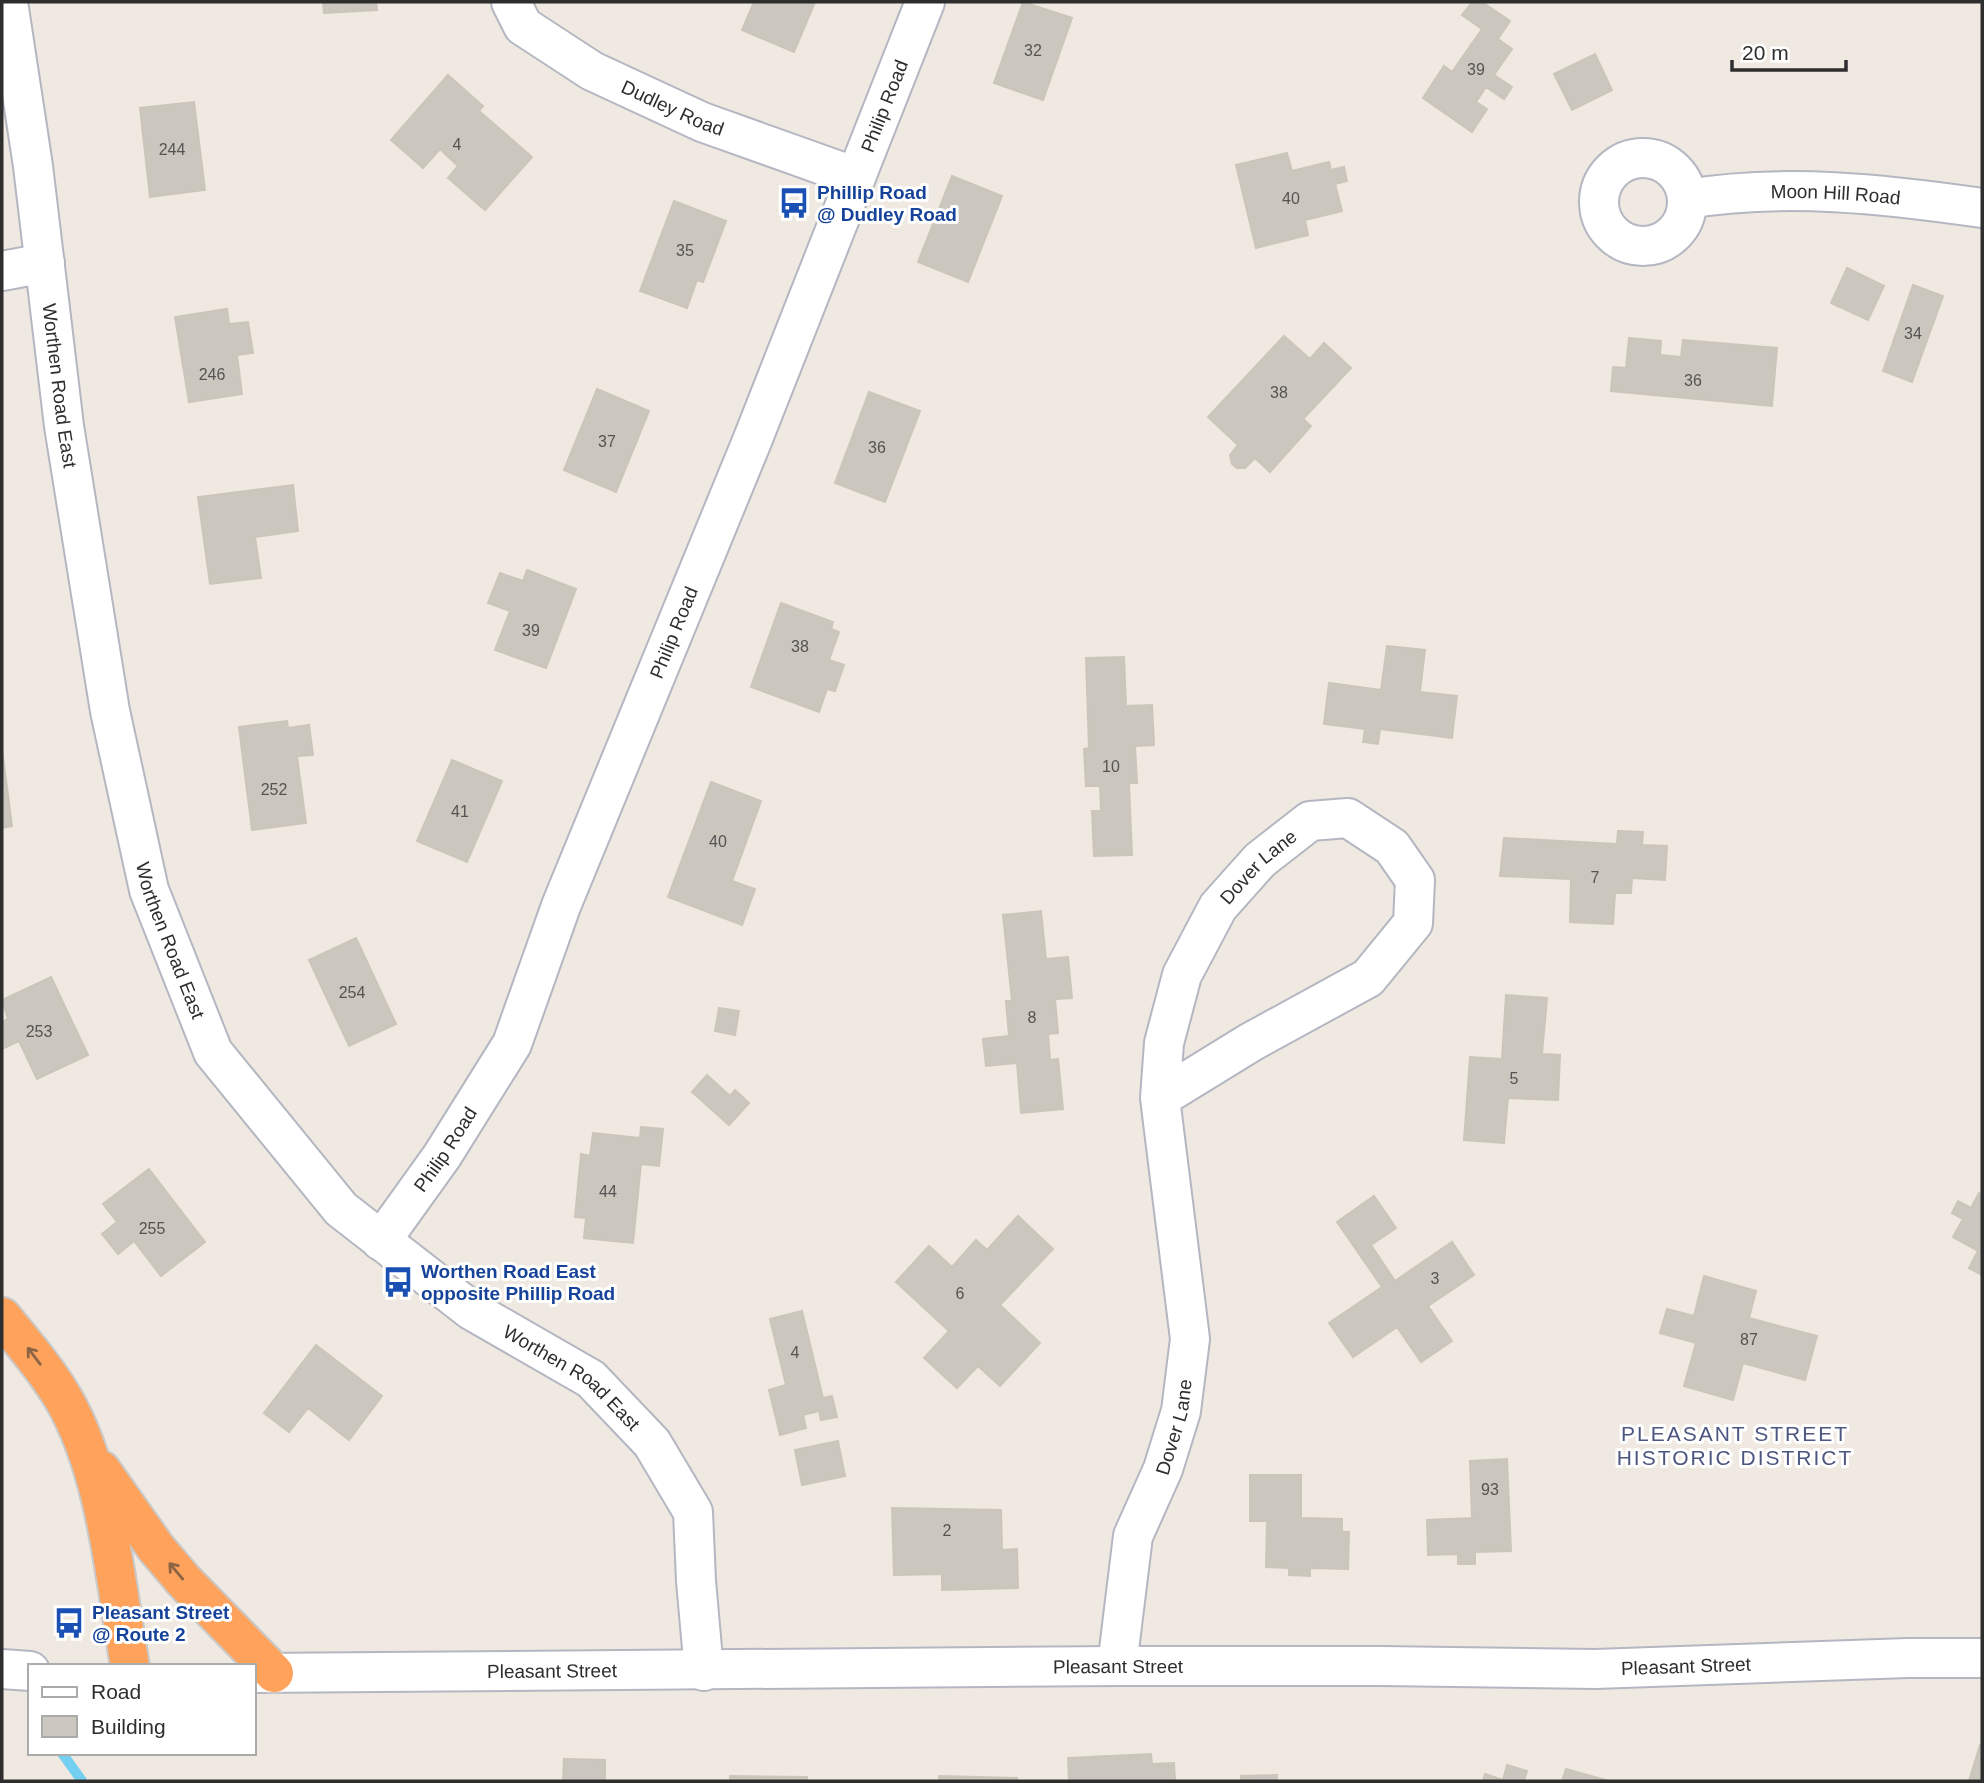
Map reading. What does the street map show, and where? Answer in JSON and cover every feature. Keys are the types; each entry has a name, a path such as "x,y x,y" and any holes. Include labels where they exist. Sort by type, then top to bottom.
{"highway":[{"path":"2,1317 63,1398 87,1452 103,1508 130,1664"},
{"path":"87,1452 170,1565 264,1673"}],"street":[{"name":"Worthen Road East","path":"8,2 33,166 64,426 108,698 149,890 213,1052 341,1209 471,1310 591,1379 652,1443 694,1512 696,1581 704,1671"},
{"name":"Dudley Road","path":"511,2 523,26 592,71 702,122 856,177"},
{"name":"Philip Road","path":"381,1241 442,1156 512,1044 566,894 752,441 925,2"},
{"name":"Moon Hill Road","path":"1687,200 1761,190 1809,190 1982,208"},
{"path":"2,271 45,263"},
{"name":"Dover Lane","path":"1117,1666 1133,1536 1163,1469 1181,1411 1190,1339 1160,1098 1164,1043 1182,975 1218,907 1259,860 1310,821 1348,818 1392,847 1415,880 1413,923 1368,978 1251,1042 1160,1098"},
{"name":"Pleasant Street","path":"264,1673 1117,1666 1595,1669 1908,1658 1982,1658"},
{"path":"2,1669 28,1671"}],"building":[{"path":"323,2 376,2 377,10 324,13"},
{"path":"754,2 815,2 794,52 742,30"},
{"path":"1023,2 1072,18 1043,100 994,83"},
{"path":"1472,2 1482,2 1510,21 1498,39 1512,49 1494,75 1512,87 1504,99 1486,87 1476,102 1487,109 1472,132 1423,98 1444,66 1452,72 1482,29 1462,15"},
{"path":"1595,54 1612,90 1572,110 1554,74"},
{"path":"448,75 483,106 479,111 532,157 485,210 448,178 458,166 440,149 423,168 391,140"},
{"path":"194,102 205,190 150,197 140,108"},
{"path":"1287,153 1292,171 1329,162 1331,170 1344,167 1347,181 1335,184 1342,211 1305,220 1308,235 1256,248 1236,165"},
{"path":"952,176 1002,196 968,282 918,262"},
{"path":"674,201 726,221 703,282 697,280 687,308 640,291"},
{"path":"1847,268 1884,286 1868,320 1831,303"},
{"path":"1913,285 1943,296 1912,382 1883,371"},
{"path":"227,309 229,324 248,322 253,353 237,355 242,394 189,402 175,317"},
{"path":"1284,336 1310,359 1324,343 1351,368 1303,419 1311,426 1270,472 1255,458 1245,468 1237,468 1232,464 1230,455 1238,445 1208,417"},
{"path":"1629,338 1661,341 1660,355 1681,357 1683,340 1777,348 1772,406 1611,391 1613,367 1626,368"},
{"path":"597,389 649,411 616,492 564,470"},
{"path":"869,392 920,411 885,502 835,483"},
{"path":"293,485 298,531 255,537 261,578 210,584 198,497"},
{"path":"527,570 576,589 546,668 495,650 510,611 488,603 500,573 523,581"},
{"path":"781,603 833,622 831,629 839,632 829,660 844,665 835,691 827,689 819,712 751,687"},
{"path":"1387,646 1425,650 1420,692 1457,696 1452,738 1380,729 1378,744 1363,742 1365,729 1324,724 1329,683 1381,690"},
{"path":"1124,657 1126,706 1152,705 1154,745 1135,746 1137,783 1129,783 1132,855 1094,856 1092,811 1101,811 1100,786 1086,786 1084,749 1089,748 1086,658"},
{"path":"287,721 288,728 309,725 313,755 297,756 306,823 252,830 239,727"},
{"path":"2,749 12,826 2,828"},
{"path":"452,760 502,781 467,862 417,841"},
{"path":"711,782 761,801 732,881 755,889 742,925 668,897"},
{"path":"1618,831 1643,832 1642,845 1667,846 1665,880 1632,878 1631,893 1615,893 1613,924 1570,922 1571,879 1500,876 1504,838 1617,844"},
{"path":"1041,911 1046,959 1068,957 1072,998 1055,999 1058,1033 1048,1034 1050,1060 1058,1059 1063,1109 1021,1113 1017,1063 986,1066 983,1039 1009,1036 1006,1001 1012,1001 1003,915"},
{"path":"356,938 396,1024 349,1046 309,960"},
{"path":"51,977 88,1055 37,1079 19,1041 2,1049 2,1022 8,1019 2,1000"},
{"path":"1506,995 1547,998 1542,1054 1560,1055 1558,1100 1508,1098 1504,1143 1464,1140 1470,1057 1502,1059"},
{"path":"719,1008 739,1011 735,1035 715,1031"},
{"path":"707,1075 730,1096 735,1090 749,1103 729,1125 692,1092"},
{"path":"641,1127 663,1129 659,1166 641,1164 633,1243 584,1238 586,1218 575,1217 581,1154 590,1156 593,1133 640,1138"},
{"path":"149,1169 205,1242 161,1276 134,1241 118,1254 102,1234 117,1222 103,1204"},
{"path":"1979,1193 1982,1195 1982,1275 1969,1268 1978,1251 1953,1237 1963,1219 1952,1213 1958,1201 1971,1208"},
{"path":"1374,1196 1396,1228 1371,1245 1395,1281 1452,1242 1474,1275 1428,1306 1452,1341 1421,1362 1397,1327 1353,1357 1329,1323 1382,1287 1337,1222"},
{"path":"1018,1216 1053,1249 1000,1305 1040,1343 1000,1386 978,1366 957,1388 924,1358 949,1331 896,1282 929,1246 952,1267 976,1240 987,1250"},
{"path":"1704,1276 1756,1291 1749,1318 1817,1336 1805,1380 1743,1363 1733,1400 1684,1386 1696,1343 1660,1333 1667,1309 1694,1316"},
{"path":"802,1311 823,1398 832,1396 837,1417 821,1420 819,1411 803,1415 806,1428 780,1435 769,1390 786,1385 770,1319"},
{"path":"316,1345 382,1396 349,1440 308,1408 289,1432 264,1413"},
{"path":"838,1441 845,1476 802,1485 795,1450"},
{"path":"1507,1459 1511,1551 1475,1552 1475,1564 1458,1564 1458,1554 1428,1555 1427,1520 1472,1518 1470,1461"},
{"path":"1250,1475 1301,1475 1301,1518 1342,1519 1342,1532 1349,1532 1348,1569 1310,1568 1310,1576 1289,1575 1289,1568 1266,1567 1267,1521 1250,1521"},
{"path":"892,1508 1001,1510 1002,1550 1017,1549 1018,1588 942,1590 942,1574 894,1575"},
{"path":"1980,1745 1982,1781 1969,1781"},
{"path":"1151,1754 1152,1764 1174,1763 1175,1781 1069,1781 1068,1758"},
{"path":"564,1759 605,1760 605,1781 563,1781"},
{"path":"1507,1765 1527,1771 1524,1781 1483,1781 1485,1774 1503,1780"},
{"path":"1566,1769 1609,1781 1562,1781"},
{"path":"1277,1775 1277,1781 1241,1781 1241,1776"},
{"path":"730,1776 807,1777 807,1781 730,1781"},
{"path":"939,1776 1017,1778 1016,1781 939,1781"}],"waterway":[{"path":"63,1755 82,1781"}],"place":[{"name":"Phillip Road @ Dudley Road","path":"794,203"},
{"name":"Worthen Road East opposite Phillip Road","path":"398,1282"},
{"name":"Pleasant Street @ Route 2","path":"69,1623"}],"district":[{"name":"PLEASANT STREET HISTORIC DISTRICT","path":"1735,1445"}]}
